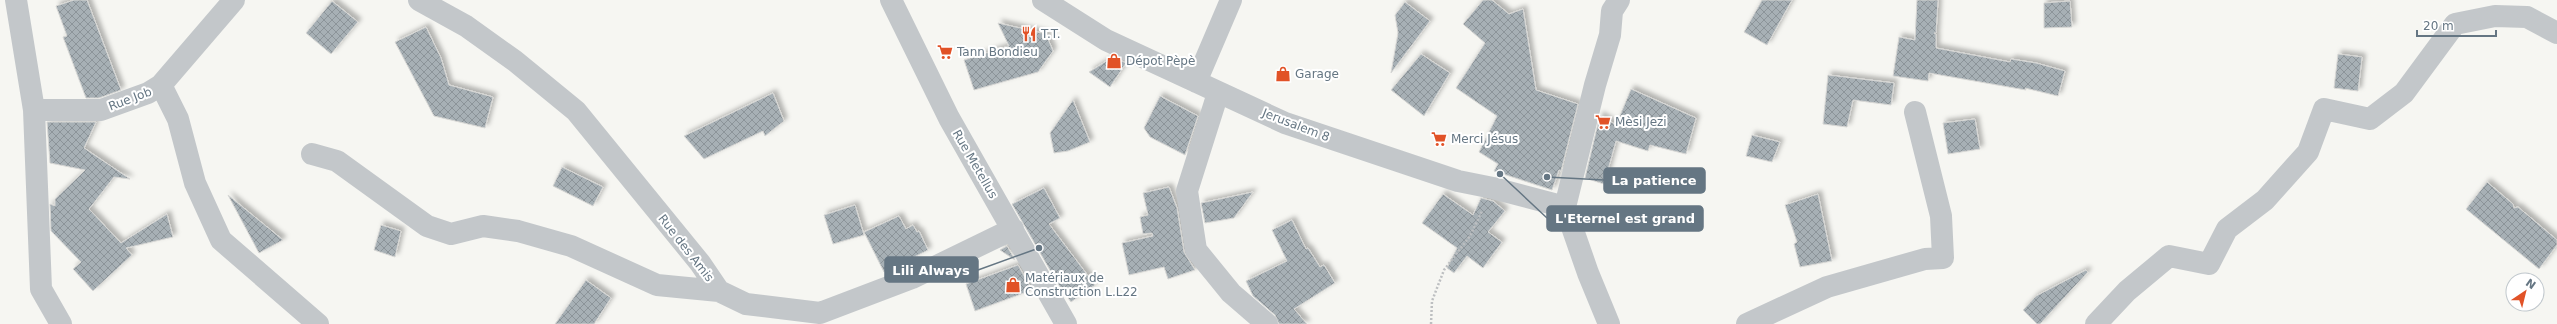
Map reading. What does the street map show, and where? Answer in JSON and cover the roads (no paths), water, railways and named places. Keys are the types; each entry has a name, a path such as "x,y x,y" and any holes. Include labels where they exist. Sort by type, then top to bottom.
{"street":[{"path":"16,0 34,110 41,289 61,324"},
{"name":"Rue Job","path":"34,110 101,110 148,93 161,85 234,0"},
{"name":"Rue des Amis","path":"419,0 466,26 515,61 576,111 700,263 719,291 746,304 820,314 912,278 1013,229"},
{"name":"Jerusalem 8","path":"1043,0 1106,40 1285,123 1420,170 1458,181 1493,188 1565,207"},
{"path":"1196,82 1231,0"},
{"name":"Rue Metellus","path":"898,2 949,118 1066,324"},
{"path":"1609,324 1588,273 1565,207 1595,85 1610,35 1610,4"},
{"path":"2096,324 2127,291 2169,256 2209,264 2227,229 2265,200 2308,152 2324,108 2370,119 2404,93 2455,24 2495,16 2527,17 2557,33"},
{"path":"161,85 178,119 195,183 221,240 318,324"},
{"path":"1218,93 1187,191 1196,250 1231,293 1267,324"},
{"path":"1747,324 1827,288 1925,259 1944,258 1941,216 1915,112"},
{"path":"312,154 338,161 427,226 451,234 483,226 518,231 572,246 658,285 719,291"}],"place":[{"name":"T.T.","path":"1029,34"},
{"name":"Tann Bondieu","path":"945,52"},
{"name":"Dépot Pèpè","path":"1114,61"},
{"name":"Garage","path":"1283,74"},
{"name":"Mèsi Jezi","path":"1603,122"},
{"name":"Merci Jésus","path":"1439,139"},
{"name":"L'Eternel est grand","path":"1500,174"},
{"name":"La patience","path":"1547,177"},
{"name":"Lili Always","path":"1039,248"},
{"name":"Matériaux de Construction L.L22","path":"1013,285"}]}
